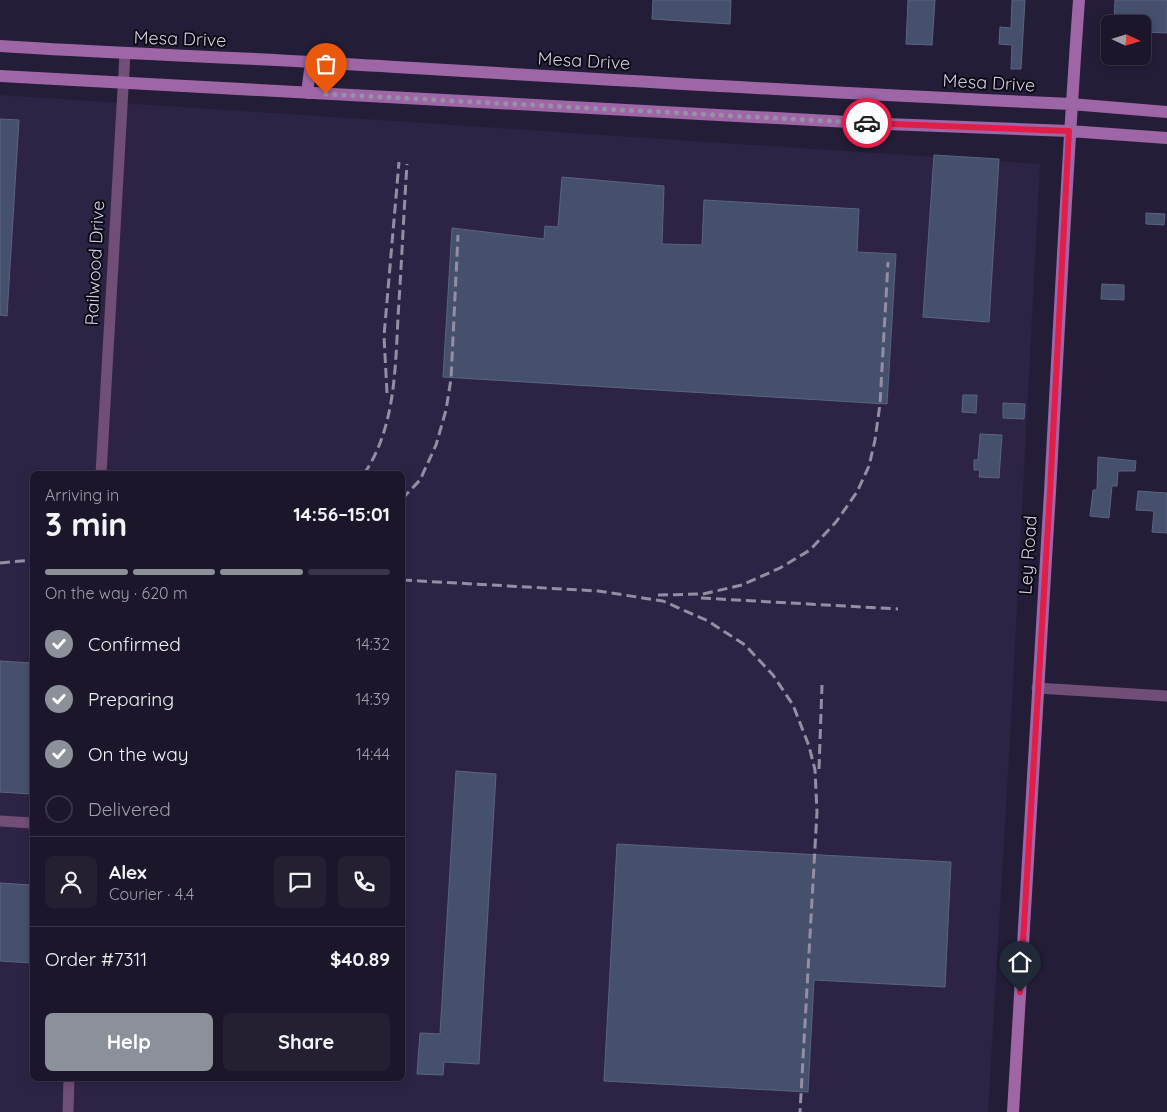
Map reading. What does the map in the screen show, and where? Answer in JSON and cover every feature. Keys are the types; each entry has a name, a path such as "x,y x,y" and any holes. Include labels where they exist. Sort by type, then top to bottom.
{"main road":[{"name":"Ley Road","path":"1013,1112 1050,492 1069,131 1079,0"},
{"name":"Mesa Drive","path":"0,46 125,54 311,62 888,96 1071,104 1167,112"},
{"path":"307,93 311,62"},
{"path":"0,76 886,124 1069,131 1167,138"}],"street":[{"name":"Railwood Drive","path":"101,471 125,54"},
{"path":"1037,688 1167,696"},
{"path":"0,821 30,822"},
{"path":"68,1112 69,1081"}],"shaded area":[{"path":"0,95 1040,164 1010,739 988,1112 0,1112"}],"building":[{"path":"653,0 731,0 730,24 652,19"},
{"path":"908,0 935,0 932,45 906,44"},
{"path":"1012,0 1025,0 1021,69 1011,69 1012,45 999,44 1000,27 1011,28"},
{"path":"1115,0 1167,0 1167,33 1151,32 1151,15 1114,15"},
{"path":"0,119 19,120 7,316 0,315"},
{"path":"934,155 999,159 989,322 923,317"},
{"path":"562,177 664,186 662,244 702,245 704,200 859,209 857,252 896,254 887,404 443,377 452,228 544,239 545,226 558,227"},
{"path":"1146,213 1165,214 1164,225 1146,224"},
{"path":"1102,284 1124,285 1124,300 1101,299"},
{"path":"963,395 977,395 976,413 962,412"},
{"path":"1003,403 1025,404 1024,419 1003,418"},
{"path":"980,434 1002,435 999,478 979,477 980,470 974,470 974,460 978,460"},
{"path":"1098,457 1136,461 1135,471 1118,471 1117,486 1112,486 1109,518 1090,516 1093,490 1097,490"},
{"path":"1138,491 1167,493 1167,533 1152,532 1154,511 1136,510"},
{"path":"0,661 30,663 30,794 0,792"},
{"path":"456,771 496,774 479,1064 444,1062 443,1075 417,1074 420,1033 440,1034"},
{"path":"617,844 951,862 945,987 814,980 808,1092 604,1081"},
{"path":"0,883 30,885 30,963 0,961"}],"railway":[{"path":"387,393 384,336 399,162"},
{"path":"366,471 375,455 383,434 393,390 407,164"},
{"path":"405,496 420,480 436,445 446,410 451,379 458,235"},
{"path":"658,595 703,594 742,585 780,568 810,550 836,522 857,492 869,466 880,404 888,262"},
{"path":"0,563 30,560"},
{"path":"405,580 598,591 663,601 708,621 745,645 773,675 793,705 809,746 815,770 817,812 800,1112"},
{"path":"701,598 898,609"},
{"path":"819,769 822,685"}],"way so far":[{"path":"326,94 867,123"}],"route":[{"path":"867,123 1069,131 1050,492 1020,992"}]}
